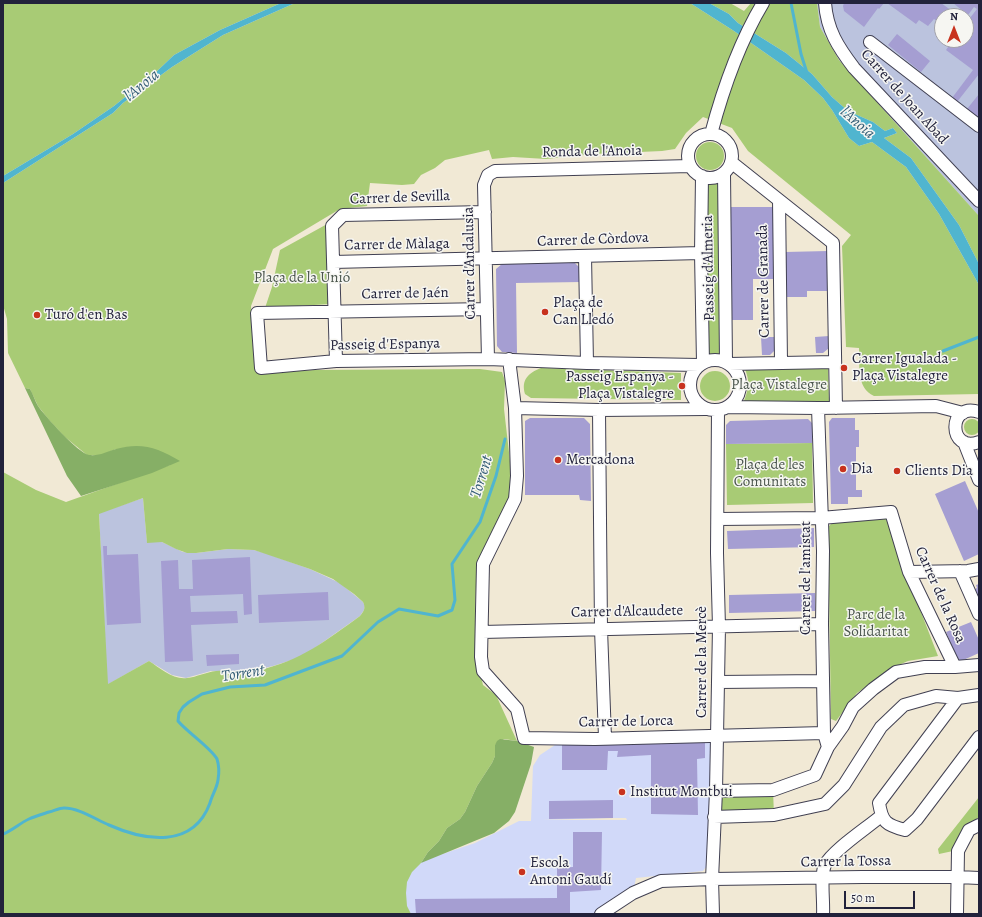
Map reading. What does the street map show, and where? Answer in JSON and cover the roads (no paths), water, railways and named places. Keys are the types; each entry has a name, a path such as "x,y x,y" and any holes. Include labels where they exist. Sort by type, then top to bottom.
{"street":[{"path":"711,134 732,65 746,34 763,3"},
{"name":"Carrer de Joan Abad","path":"825,3 826,16 830,28 843,53 854,68 979,201"},
{"name":"Carrer de Joan Abad","path":"870,42 979,126"},
{"path":"711,134 723,139 727,143 730,149 731,162 724,173 713,178 702,176 697,174 690,166 688,152 691,145 699,137 711,134"},
{"path":"731,162 833,243 836,408"},
{"name":"Ronda de l'Anoia","path":"495,171 690,166"},
{"name":"Carrer d'Andalusia","path":"488,359 484,185 488,175 495,171"},
{"name":"Passeig d'Almeria","path":"724,173 727,363"},
{"name":"Passeig d'Almeria","path":"701,364 702,176"},
{"name":"Carrer de Granada","path":"779,200 781,362"},
{"name":"Carrer de Sevilla","path":"336,361 332,226 343,215 485,212"},
{"name":"Carrer de Còrdova","path":"486,259 701,253"},
{"path":"586,256 587,363"},
{"name":"Carrer de Màlaga","path":"333,262 486,259"},
{"name":"Carrer de Jaén","path":"261,368 257,313 487,309"},
{"name":"Passeig d'Espanya","path":"261,368 336,361 488,359 587,363 701,364 714,360 727,363 835,362"},
{"path":"482,632 483,564 515,499 517,476 515,408 509,360"},
{"path":"701,364 690,378 690,393 700,406 717,409 736,398 740,386 737,374 727,363"},
{"path":"515,408 599,410 936,406 974,411"},
{"path":"936,406 955,425 957,435 964,442 979,480"},
{"name":"Carrer de l'amistat","path":"818,408 823,551 822,624 824,733 828,747"},
{"name":"Carrer de la Mercè","path":"713,914 712,879 716,791 719,627 717,553 717,409"},
{"path":"599,410 605,738"},
{"path":"955,425 958,418 974,411"},
{"path":"964,442 974,444 979,442"},
{"name":"Carrer de la Rosa","path":"821,518 891,512 909,572 954,667"},
{"path":"718,520 821,518"},
{"path":"909,572 979,569"},
{"path":"960,571 979,614"},
{"name":"Carrer d'Alcaudete","path":"482,632 822,624"},
{"name":"Carrer de Lorca","path":"482,632 481,657 483,670 517,709 524,738 595,739 824,733"},
{"path":"716,791 773,790 815,775 828,747 843,726 853,707 873,689 896,672 925,667 979,665"},
{"path":"718,682 823,681"},
{"path":"714,817 774,815 825,804 844,785 881,727 904,705 936,696 958,698 979,694"},
{"path":"958,698 879,803 881,816 892,827 905,830 917,819 979,737"},
{"path":"824,914 823,879 825,865 835,852 881,816"},
{"path":"957,914 958,851 970,830 979,824"},
{"name":"Carrer la Tossa","path":"601,914 633,893 661,881 712,879 979,878"}],"water":[{"name":"l'Anoia","path":"281,3 295,3 223,35 172,67 123,103 113,113 3,183 3,176 73,134 114,106 155,73 174,55 220,30"},
{"name":"l'Anoia","path":"690,3 709,3 729,14 738,23 786,53 812,74 832,97 848,111 873,122 885,131 893,128 897,133 884,138 911,158 959,225 979,264 979,285 939,214 906,167 872,142 859,146 849,138 823,98 804,80 734,31"}],"waterway":[{"path":"791,3 801,54 807,73"},
{"name":"Torrent","path":"943,351 979,337"},
{"name":"Torrent","path":"3,834 29,819 64,808 70,808 81,812 123,831 138,835 167,837 180,834 192,828 202,818 210,803 219,775 217,759 214,755 178,721 179,713 183,707 202,694 230,687 265,685 342,656 378,622 399,609 438,616 452,610 455,600 452,564 480,522 496,476 505,439"}],"place":[{"name":"Plaça de Can Lledó","path":"545,312"},
{"name":"Turó d'en Bas","path":"37,315"},
{"name":"Carrer Igualada - Plaça Vistalegre","path":"844,368"},
{"name":"Passeig Espanya - Plaça Vistalegre","path":"682,386"},
{"name":"Mercadona","path":"558,460"},
{"name":"Dia","path":"843,469"},
{"name":"Clients Dia","path":"897,471"},
{"name":"Institut Montbui","path":"622,792"},
{"name":"Escola Antoni Gaudí","path":"522,872"}],"park label":[{"name":"Plaça de la Unió","path":"302,278"},
{"name":"Plaça Vistalegre","path":"779,385"},
{"name":"Plaça de les Comunitats","path":"770,474"},
{"name":"Parc de la Solidaritat","path":"876,624"}]}
